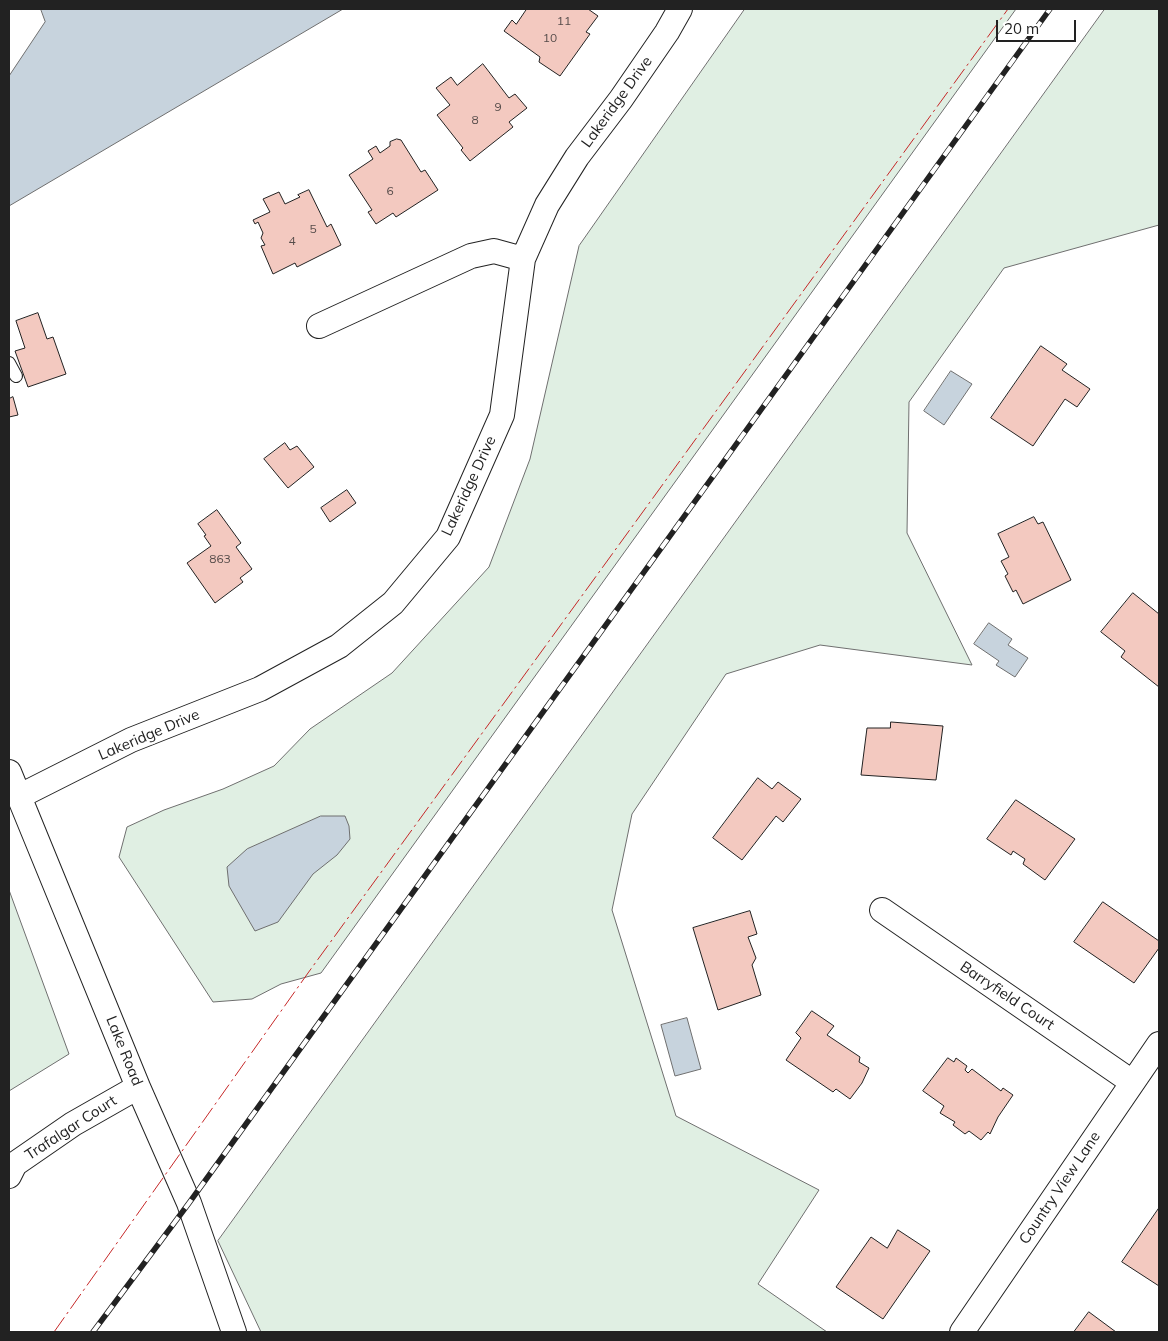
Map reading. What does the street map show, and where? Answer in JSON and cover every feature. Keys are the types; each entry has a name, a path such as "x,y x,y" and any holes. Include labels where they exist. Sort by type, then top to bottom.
{"street":[{"name":"Lakeridge Drive","path":"20,796 131,740 260,689 339,646 393,603 448,537 502,415 523,259 547,204 577,157 667,32 680,9"},
{"path":"319,326 471,256 494,251 523,259"},
{"name":"Lake Road","path":"9,772 138,1087 189,1203 234,1332"},
{"name":"Barryfield Court","path":"882,910 1132,1082"},
{"name":"Country View Lane","path":"962,1332 1159,1044"},
{"name":"Trafalgar Court","path":"9,1176 16,1164 73,1124 138,1087"}],"lane":[{"path":"9,363 16,376"}],"green space":[{"path":"745,9 1016,9 321,973 281,984 252,999 213,1002 119,857 127,827 164,810 223,789 274,766 310,729 392,673 489,567 530,459 579,246"},
{"path":"1105,9 1159,9 1159,225 1004,268 909,402 907,533 972,665 820,645 726,674 632,814 612,910 676,1116 819,1190 758,1284 827,1332 261,1332 218,1241"},
{"path":"9,890 69,1054 9,1091"}],"shaded area":[{"path":"41,9 343,9 9,206 9,76 45,22"},
{"path":"951,371 972,384 944,425 924,411"},
{"path":"989,623 1012,639 1008,645 1028,658 1015,677 996,665 999,661 974,644"},
{"path":"321,816 345,816 349,826 350,839 337,855 313,874 278,922 255,931 229,886 227,867 247,849"},
{"path":"687,1018 701,1069 675,1076 661,1025"}],"building":[{"path":"527,9 588,9 598,16 586,32 590,34 560,76 539,62 540,57 504,31 512,20 516,24"},
{"path":"483,64 509,98 515,94 527,108 509,122 513,127 470,161 461,150 463,148 437,115 450,105 436,88 451,77 457,85"},
{"path":"397,139 401,140 421,172 425,170 438,190 396,217 393,213 376,224 368,212 372,210 349,175 373,159 368,151 376,146 380,153 390,146 390,142"},
{"path":"309,190 327,227 331,224 341,245 297,267 295,263 273,274 261,246 265,245 261,238 263,233 258,222 255,224 253,220 270,212 263,199 279,192 285,204 300,197 298,195"},
{"path":"38,313 47,339 53,337 66,374 28,387 15,351 25,348 16,321"},
{"path":"1041,346 1067,364 1062,370 1090,389 1077,407 1065,399 1033,446 991,418"},
{"path":"13,397 18,415 9,417 9,399"},
{"path":"285,443 290,450 297,446 314,467 288,488 264,459"},
{"path":"347,490 356,503 330,522 321,508"},
{"path":"217,510 241,543 236,547 252,569 240,578 243,582 215,603 187,563 211,546 198,524"},
{"path":"1034,517 1038,524 1043,522 1071,580 1023,604 1016,590 1013,592 1005,576 1008,574 1001,561 1009,557 998,534"},
{"path":"1133,593 1159,614 1159,687 1121,657 1125,651 1101,632"},
{"path":"891,722 943,726 936,780 861,775 867,728 890,728"},
{"path":"758,778 772,789 778,782 801,799 783,822 776,816 742,860 713,838"},
{"path":"1016,800 1075,839 1045,880 1023,864 1025,859 1013,851 1011,855 987,839"},
{"path":"1103,902 1159,941 1159,948 1134,983 1074,942"},
{"path":"750,911 757,934 748,937 756,958 752,965 761,995 718,1010 693,928"},
{"path":"812,1011 834,1026 827,1035 860,1057 859,1062 869,1068 862,1083 850,1099 836,1089 833,1092 786,1060 801,1038 796,1033"},
{"path":"948,1058 954,1062 956,1058 967,1066 965,1070 968,1073 972,1069 1001,1091 1003,1088 1013,1095 998,1117 990,1134 988,1132 981,1140 969,1131 965,1134 953,1125 955,1122 940,1113 944,1106 923,1091"},
{"path":"1159,1208 1159,1286 1122,1262"},
{"path":"898,1230 930,1251 883,1319 836,1287 871,1237 887,1248"},
{"path":"1089,1312 1116,1332 1074,1332"}],"railway":[{"path":"93,1332 189,1203 1050,9"}],"power":[{"path":"54,1332 308,973 1008,9"}]}
